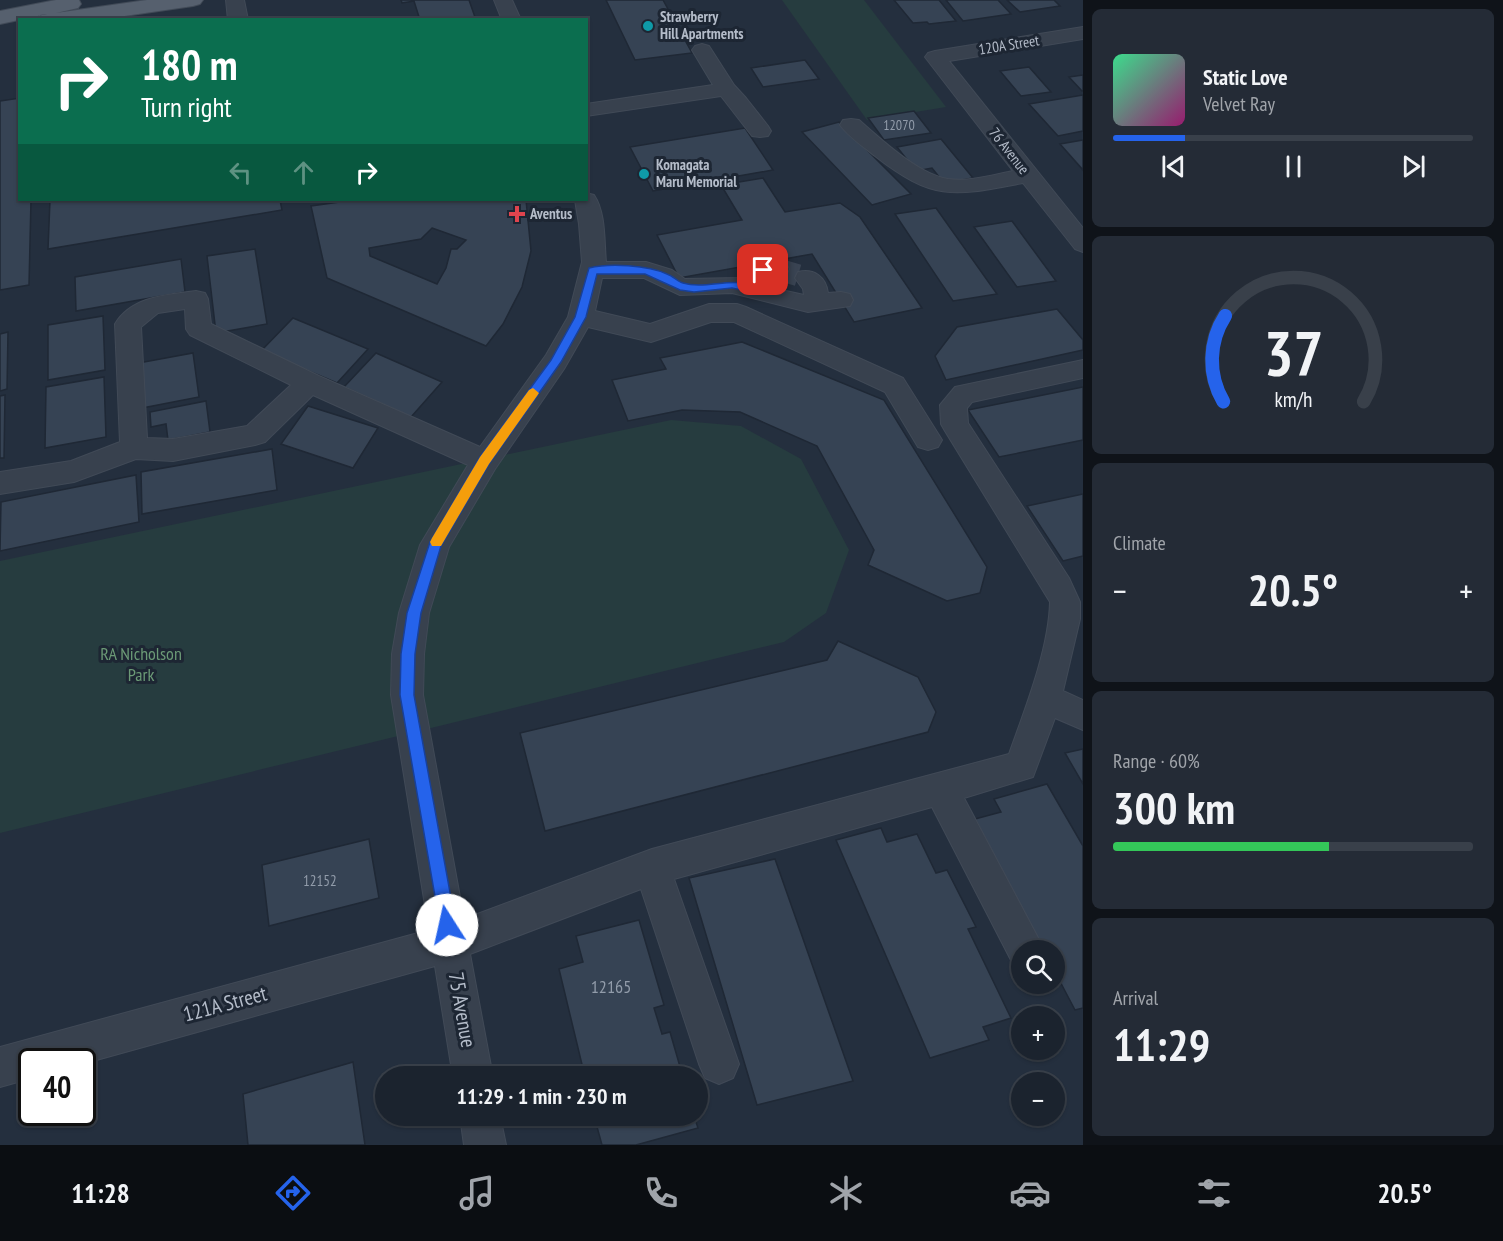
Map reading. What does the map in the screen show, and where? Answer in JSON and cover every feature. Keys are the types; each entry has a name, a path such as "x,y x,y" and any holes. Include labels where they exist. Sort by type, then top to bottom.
{"main road":[{"path":"0,6 47,0"},
{"path":"0,18 18,12 99,0"},
{"path":"62,18 193,0"},
{"path":"0,26 18,23"}],"street":[{"path":"235,0 238,18"},
{"path":"503,0 511,18"},
{"name":"120A Street","path":"935,57 1083,34"},
{"path":"702,50 726,89 739,102 760,132"},
{"name":"76 Avenue","path":"935,57 1083,244"},
{"path":"588,110 726,89"},
{"path":"851,125 909,169 948,186 972,185 1028,175"},
{"name":"75 Avenue","path":"471,1066 407,695 408,654 416,603 435,545 484,461 555,362 581,317 594,262 591,224 586,201"},
{"path":"746,287 763,270 777,268"},
{"path":"593,270 646,270 663,276 680,287 732,285 746,287 781,299 829,302 807,278"},
{"path":"134,448 128,324 151,306 196,299 199,329 310,383 484,461"},
{"path":"581,317 651,333 709,313 737,313 894,385 927,440"},
{"path":"1083,369 964,394 953,405 955,424 1070,584 1065,602 1065,619 1045,699 1083,715"},
{"path":"0,483 74,471 134,448 173,450 255,435 310,383"},
{"name":"121A Street","path":"0,1067 450,943 652,867 1021,766 1045,699"},
{"path":"941,789 1020,940"},
{"path":"652,867 719,1064"},
{"path":"482,1126 485,1145"}],"green space":[{"path":"782,0 864,0 946,107 867,120"},
{"name":"RA Nicholson Park","path":"671,420 741,426 801,459 849,550 826,613 784,642 0,833 0,561"}],"building":[{"path":"401,0 469,0 475,18 419,18 414,1 402,3"},
{"name":"Strawberry Hill Apartments","path":"606,0 663,0 692,53 635,60"},
{"path":"894,0 939,0 956,21 913,23"},
{"path":"946,0 998,0 1011,14 963,21"},
{"path":"1007,0 1054,0 1060,6 1020,12"},
{"path":"805,60 819,79 763,87 751,68"},
{"path":"1029,67 1051,92 1021,96 1000,71"},
{"path":"1083,75 1083,91 1082,91 1069,77"},
{"path":"1083,95 1083,131 1058,136 1029,104"},
{"path":"18,98 18,201 31,201 29,285 0,290 0,101"},
{"path":"914,111 931,133 884,140 868,118"},
{"path":"839,122 911,194 872,205 802,132"},
{"path":"745,128 773,170 653,191 630,147"},
{"path":"941,139 973,178 944,183 932,168 916,171 897,147"},
{"path":"1083,140 1083,170 1060,144"},
{"path":"763,178 785,212 840,203 860,217 922,308 854,322 812,254 679,278 657,235 742,220 721,185"},
{"path":"50,201 280,201 282,210 48,249"},
{"path":"347,201 526,201 531,251 522,287 503,324 486,346 327,278 311,206","holes":["432,228 466,240 457,249 451,249 446,268 437,284 370,256 369,248 421,239"]},
{"path":"936,208 997,294 953,301 895,214"},
{"path":"1012,221 1056,281 1017,287 974,227"},
{"path":"255,249 267,324 216,333 207,256"},
{"path":"181,259 185,292 76,311 75,277"},
{"path":"1057,309 1083,340 1083,350 946,380 935,356 957,327"},
{"path":"103,316 105,370 48,380 48,325"},
{"path":"293,318 368,349 337,383 261,351"},
{"path":"8,332 7,389 0,391 0,334"},
{"path":"742,342 884,400 987,567 980,593 947,601 868,565 874,550 817,446 740,412 682,410 628,421 612,380 666,369 660,358"},
{"path":"193,353 199,397 137,409 133,364"},
{"path":"376,353 442,382 411,417 344,387"},
{"path":"104,377 106,437 45,448 46,387"},
{"path":"1083,387 1083,440 999,457 968,410"},
{"path":"5,395 4,458 0,458 0,396"},
{"path":"206,401 210,432 168,440 166,424 151,427 150,412"},
{"path":"308,406 378,428 353,468 281,444"},
{"path":"272,449 277,490 142,514 141,472"},
{"path":"136,475 139,522 0,551 1,502"},
{"path":"1083,494 1083,556 1063,561 1027,506"},
{"path":"838,641 918,677 936,712 928,732 545,831 520,733 827,660"},
{"path":"1083,749 1083,784 1065,753"},
{"path":"1047,784 1083,846 1083,1008 1075,1010 1065,991 1065,940 1038,940 975,819 1001,812 994,799"},
{"path":"881,828 887,842 917,834 936,873 947,870 976,927 968,929 1011,1018 983,1027 989,1040 930,1058 836,840"},
{"path":"369,839 379,898 269,926 262,865"},
{"path":"775,859 853,1081 757,1105 689,878"},
{"path":"639,920 664,1005 654,1008 662,1034 670,1032 680,1066 582,1066 559,969 583,962 576,936"},
{"path":"353,1062 365,1145 248,1145 243,1094"},
{"path":"597,1126 697,1126 698,1128 636,1145 602,1145"}],"tunnel":[{"path":"777,269 807,278"}],"slow traffic":[{"path":"437,542 484,461 533,393"}],"place":[{"name":"Strawberry Hill Apartments","path":"648,26"},
{"name":"Komagata Maru Memorial","path":"644,174"},
{"name":"Aventus","path":"517,214"}],"route":[{"path":"447,925 407,695 408,654 414,613 421,583 435,545 484,461 555,362 581,317 593,270 646,270 663,276 680,287 694,288 732,285 746,287 763,270"}]}
